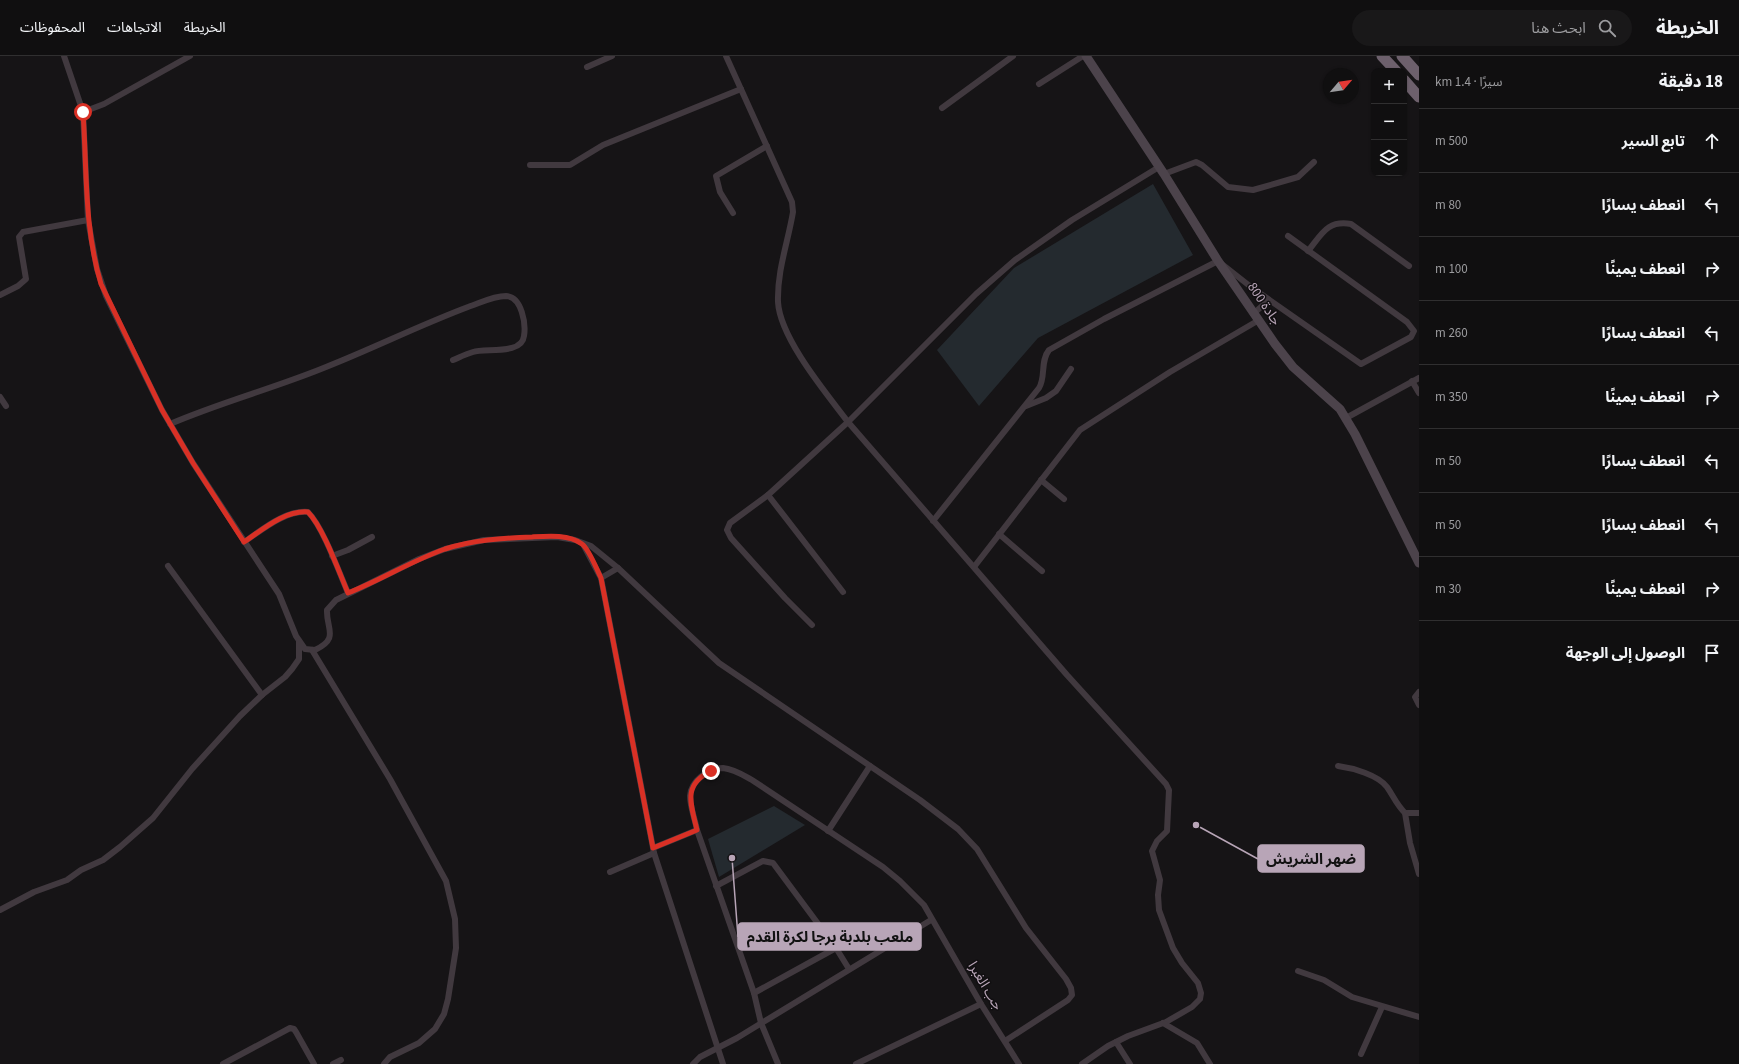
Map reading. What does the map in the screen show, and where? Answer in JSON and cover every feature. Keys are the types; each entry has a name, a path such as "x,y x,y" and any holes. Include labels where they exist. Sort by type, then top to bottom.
{"highway":[{"path":"1382,56 1393,68"},
{"path":"1402,56 1419,75"},
{"path":"1407,83 1419,97"}],"main road":[{"name":"جادة 800","path":"1084,56 1256,317 1293,367 1312,385 1329,397 1346,418 1419,563"}],"street":[{"path":"64,56 83,112 88,220 101,284 152,391 170,424 193,463 279,594 299,641 305,649 312,650 319,648 324,644 330,635 327,613 328,608 336,600 348,593 445,549 484,540 544,536 567,538 590,546 618,568 719,662 947,820 966,837 976,849 1026,928 1066,979 1071,988 1072,995 1068,1000 1005,1040"},
{"path":"83,112 104,104 190,56"},
{"path":"587,67 612,56"},
{"path":"726,56 785,185 792,206 792,218 780,274 778,301 781,320 802,357 848,422 1067,675 1169,788 1170,803 1167,830 1157,841 1152,851 1160,880 1158,896 1159,910 1173,948 1182,963 1198,983 1201,993 1200,999 1192,1007 1163,1023 1116,1042 1082,1064"},
{"path":"942,108 1013,56"},
{"path":"1040,84 1084,56"},
{"path":"530,165 570,165 603,145 741,89"},
{"path":"733,214 720,192 716,176 767,146"},
{"path":"812,625 785,598 728,533 727,528 730,523 768,495 848,422 976,294 1015,260 1072,220 1161,171 1196,162 1202,165 1228,187 1253,190 1298,177 1314,162"},
{"path":"0,296 18,286 26,279 19,240 20,234 23,232 88,220"},
{"path":"1308,251 1325,230 1340,222 1351,224 1409,266"},
{"path":"933,521 1042,384 1044,363 1048,350 1104,319 1218,261 1269,300 1361,364 1412,337 1414,331 1407,322 1288,236"},
{"path":"170,424 203,410 326,367 434,319 491,299 506,296 514,300 522,312 525,325 524,340 521,344 509,349 473,352 454,360"},
{"path":"974,567 998,534 1080,430 1256,317 1269,300"},
{"path":"1021,409 1046,398 1056,391 1071,369"},
{"path":"1346,418 1419,378"},
{"path":"1412,381 1419,393"},
{"path":"0,397 6,406"},
{"path":"1041,480 1064,499"},
{"path":"768,495 842,592"},
{"path":"244,542 274,522 292,515 308,512 314,518 348,593"},
{"path":"998,534 1042,571"},
{"path":"332,556 348,550 372,537"},
{"path":"583,544 601,578 654,850 723,1064"},
{"path":"168,566 262,694"},
{"path":"601,578 618,568"},
{"path":"0,910 34,892 67,880 81,870 103,860 120,848 152,818 216,741 262,694 285,677 296,664 300,656 299,641"},
{"path":"312,650 390,779 446,881 455,919 456,948 448,999 444,1014 434,1029 419,1043 390,1057 384,1064"},
{"path":"1419,692 1415,697 1419,705"},
{"path":"828,831 870,766"},
{"path":"1338,766 1364,773 1383,783 1388,788 1399,807 1405,813 1410,843 1419,874"},
{"name":"جب الغبرا","path":"778,1064 761,1023 754,993 697,830 690,802 692,788 695,782 711,771 724,768 736,771 746,777 883,867 900,881 924,905 931,920 981,1004 1019,1064"},
{"path":"1405,813 1419,813"},
{"path":"610,872 697,830"},
{"path":"716,886 763,861 771,862 836,948 849,969"},
{"path":"693,1064 700,1057 737,1038 931,920"},
{"path":"754,993 836,948"},
{"path":"1298,971 1324,980 1352,997 1419,1018"},
{"path":"856,1064 981,1004"},
{"path":"1361,1054 1382,1007"},
{"path":"1163,1023 1197,1043 1210,1064"},
{"path":"223,1064 290,1028 294,1029 314,1064"},
{"path":"1116,1042 1130,1064"},
{"path":"333,1064 341,1060"}],"shaded area":[{"path":"1153,184 1193,255 1038,338 979,406 937,350 1014,268"},
{"path":"774,806 805,825 719,877 708,839"}],"place":[{"name":"ضهر الشريش","path":"1196,825"},
{"name":"ملعب بلدبة برجا لكرة القدم","path":"732,858"}],"route":[{"path":"83,112 88,220 101,284 162,410 193,463 244,542 284,517 308,512 314,518 320,530 348,593 419,559 445,549 462,545 484,540 544,536 557,536 575,540 583,544 601,578 653,848 697,830 690,802 690,795 695,782 711,771"}]}
